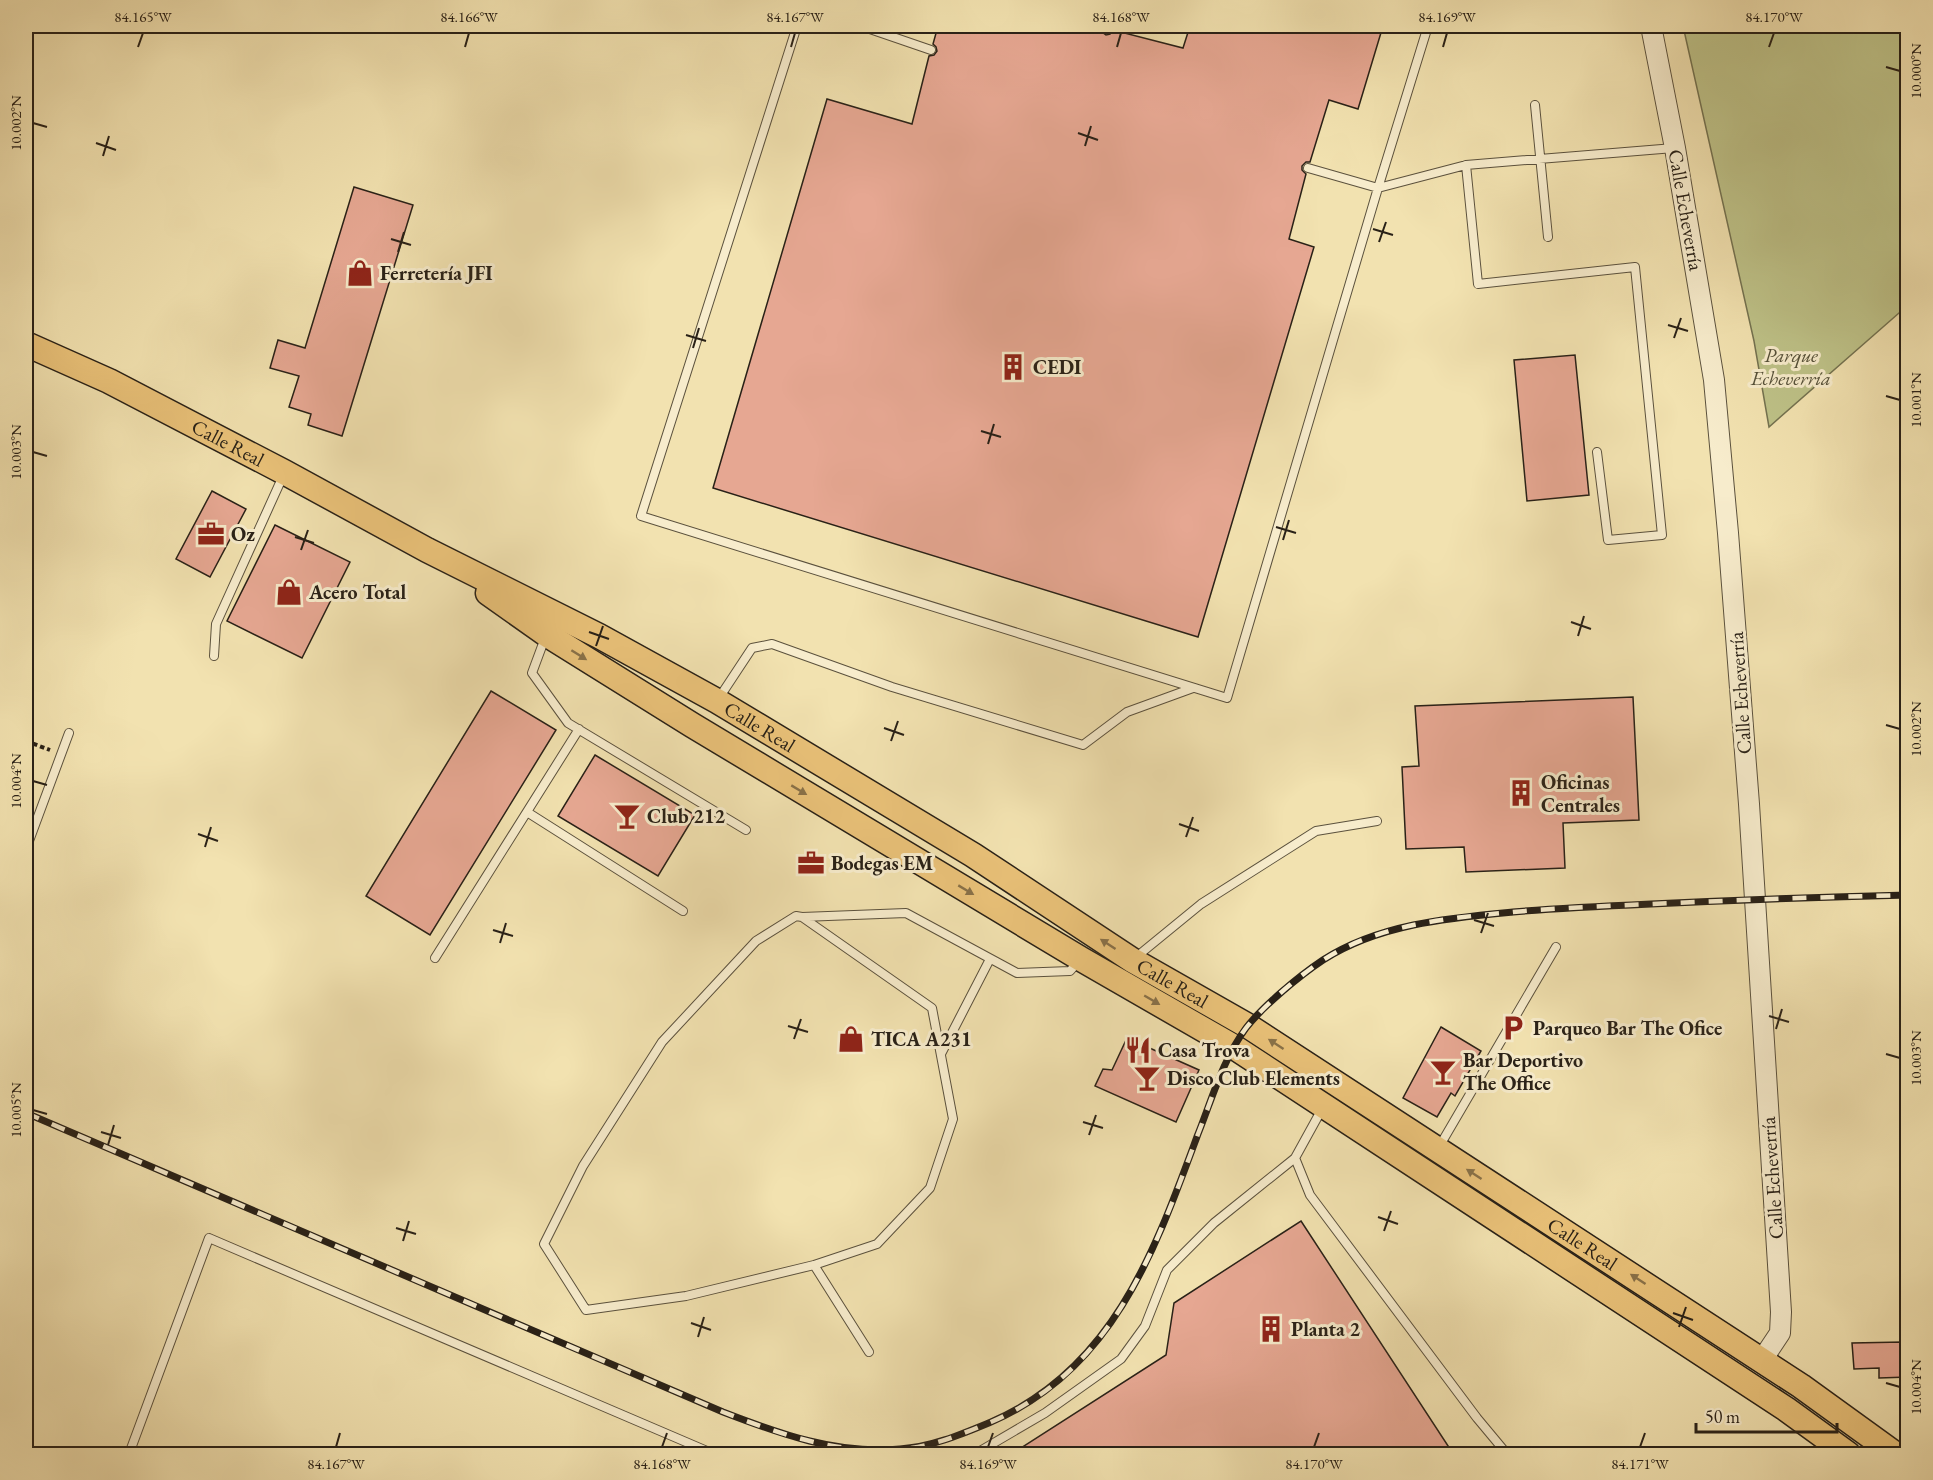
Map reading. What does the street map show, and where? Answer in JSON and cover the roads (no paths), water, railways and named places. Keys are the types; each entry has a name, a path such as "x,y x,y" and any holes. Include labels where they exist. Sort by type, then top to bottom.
{"main road":[{"name":"Calle Real","path":"26,344 109,381 428,550 599,636 717,701 973,855 1132,960 1248,1026 1429,1161 1786,1409 1848,1455"},
{"name":"Calle Real","path":"428,550 546,634 761,767 1081,960 1234,1047 1324,1107 1429,1161"},
{"path":"627,685 694,702 717,701 741,742 761,767"},
{"path":"1429,1161 1587,1267 1692,1332 1730,1351 1762,1360 1895,1455"},
{"path":"1762,1360 1786,1409"}],"street":[{"name":"Calle Echeverría","path":"1652,26 1676,148 1714,380 1728,532 1748,786 1781,1312 1780,1333 1762,1360"}],"lane":[{"path":"797,26 641,516 1227,698 1428,26"},
{"path":"861,26 931,50"},
{"path":"1534,105 1548,237"},
{"path":"1308,168 1378,188 1466,165 1676,148"},
{"path":"1466,165 1478,284 1635,267 1662,535 1608,540 1597,452"},
{"path":"214,656 216,624 284,472"},
{"path":"546,634 531,673 568,723 746,830"},
{"path":"717,701 752,648 772,644 892,687 1083,745 1127,712 1193,688"},
{"path":"435,958 579,729"},
{"path":"26,849 69,733"},
{"path":"527,812 683,911"},
{"path":"1132,960 1200,904 1316,831 1377,821"},
{"path":"802,917 932,1008 953,1119 930,1188 877,1244 814,1265 686,1296 586,1310 544,1244 583,1166 662,1042 756,941 796,916 906,913 1017,973 1071,971 1081,960"},
{"path":"1429,1161 1556,947"},
{"path":"941,1054 990,959"},
{"path":"975,1455 1045,1413 1121,1359 1145,1326 1167,1270 1214,1223 1295,1158 1324,1107"},
{"path":"1295,1158 1310,1195 1477,1418 1508,1455"},
{"path":"129,1455 208,1238 714,1455"},
{"path":"814,1265 870,1352"}],"railway":[{"path":"26,1113 744,1420 788,1435 832,1446 877,1450 912,1448 969,1431 1033,1399 1069,1371 1099,1338 1124,1302 1146,1262 1182,1178 1219,1080 1238,1040 1262,1010 1323,960 1367,938 1415,925 1464,917 1582,907 1908,895"}],"place":[{"name":"Ferretería JFI","path":"360,273"},
{"name":"CEDI","path":"1013,367"},
{"name":"Oz","path":"211,534"},
{"name":"Acero Total","path":"289,592"},
{"name":"Oficinas Centrales","path":"1521,793"},
{"name":"Club 212","path":"627,816"},
{"name":"Bodegas EM","path":"811,863"},
{"name":"Parqueo Bar The Ofice","path":"1513,1028"},
{"name":"TICA A231","path":"851,1039"},
{"name":"Casa Trova","path":"1138,1050"},
{"name":"Bar Deportivo The Office","path":"1443,1072"},
{"name":"Disco Club Elements","path":"1147,1078"},
{"name":"Planta 2","path":"1271,1329"}],"park label":[{"name":"Parque Echeverría","path":"1791,366"}]}
